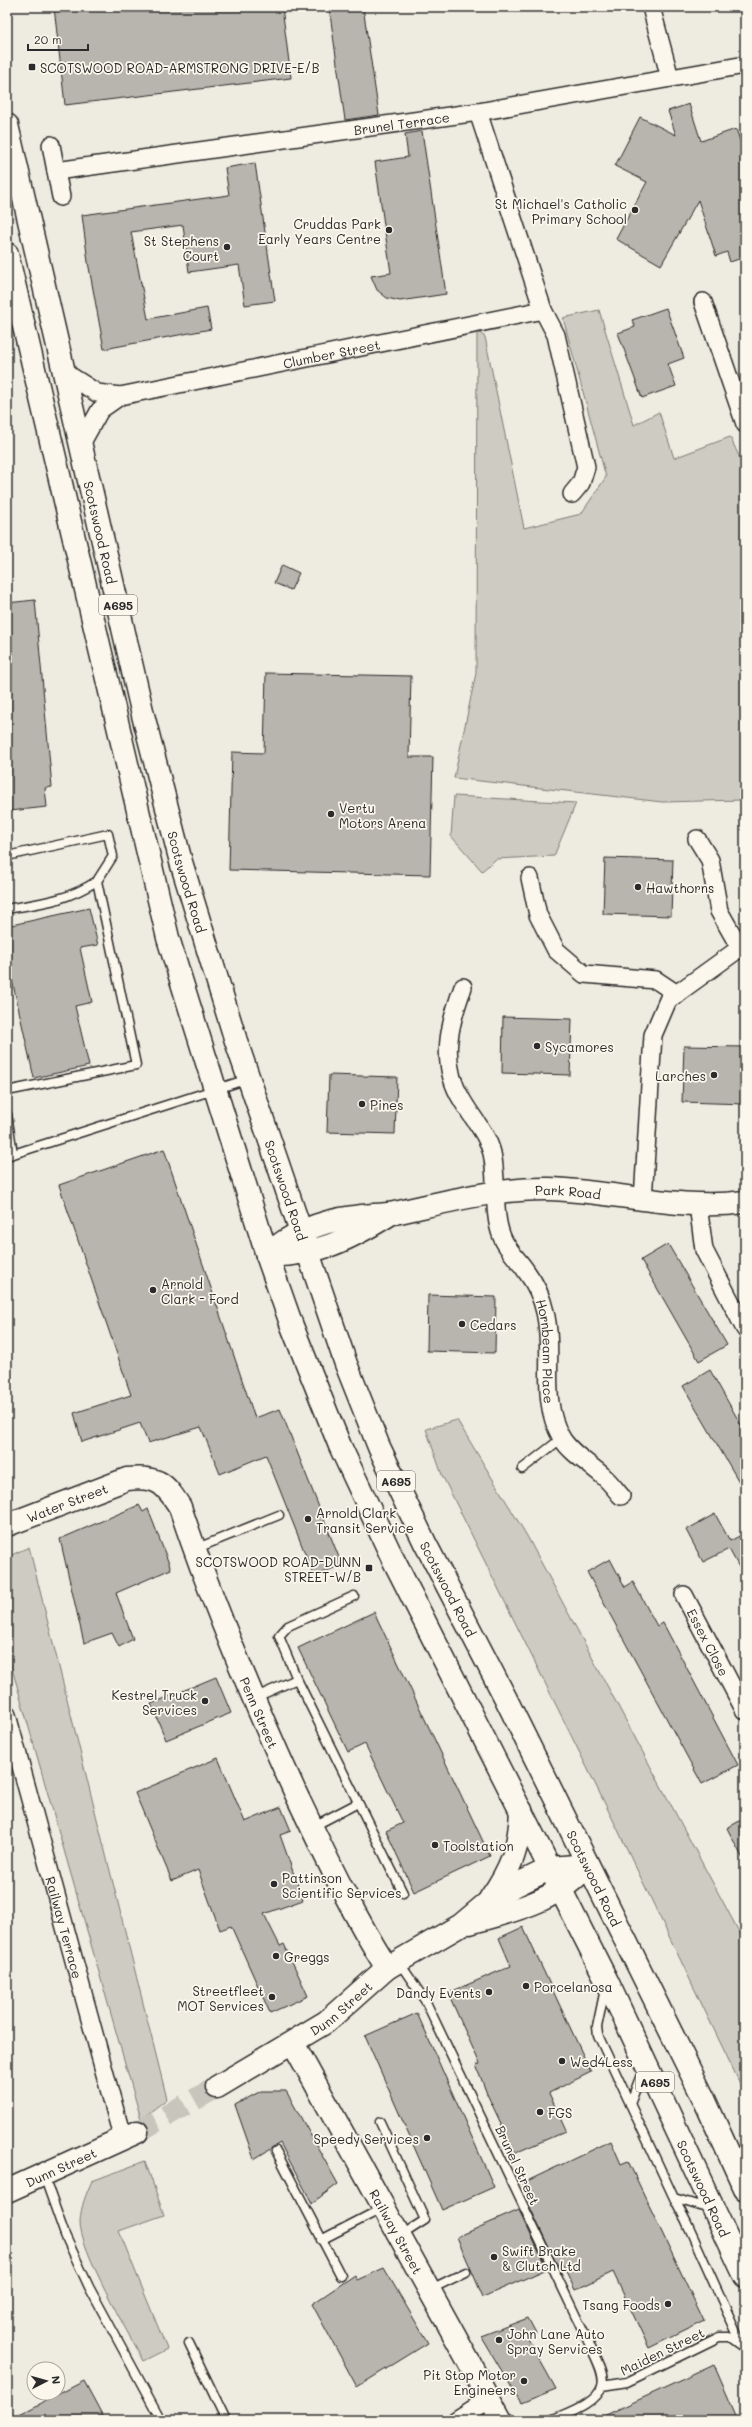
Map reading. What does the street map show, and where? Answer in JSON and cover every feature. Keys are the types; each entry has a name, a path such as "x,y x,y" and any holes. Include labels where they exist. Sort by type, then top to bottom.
{"main road":[{"name":"Scotswood Road","path":"7,125 142,708 181,862 248,1079 346,1364 379,1447 425,1543 505,1697 705,2101 745,2189"},
{"name":"Scotswood Road","path":"7,254 149,867 187,1005 267,1255 297,1339 357,1487 607,1981 745,2276"},
{"name":"Park Road","path":"267,1255 281,1242 300,1232 334,1221 393,1213 444,1200 497,1190 549,1189 698,1205 745,1202"},
{"name":"Park Road","path":"267,1255 307,1254 342,1241 393,1213"},
{"name":"Penn Street","path":"127,1479 146,1477 159,1483 170,1492 180,1507 194,1550 252,1699 312,1827 349,1900 393,1965"},
{"name":"Water Street","path":"7,1526 127,1479"},
{"name":"Dunn Street","path":"486,1904 500,1886 518,1846 521,1810"},
{"name":"Dunn Street","path":"217,2087 326,2022 393,1965 461,1925 486,1904 516,1885 551,1868 587,1865"},
{"name":"Dunn Street","path":"461,1925 525,1907 562,1890 576,1879 587,1865"},
{"name":"Railway Street","path":"293,2043 501,2420"},
{"name":"Dunn Street","path":"7,2191 44,2176 130,2136"}],"street":[{"path":"650,7 670,78"},
{"name":"Brunel Terrace","path":"56,171 478,112 745,65"},
{"path":"478,112 543,310 556,335 586,467 581,483 572,494"},
{"path":"51,145 61,197"},
{"path":"703,302 745,424"},
{"name":"Clumber Street","path":"64,372 97,392 120,396 543,310"},
{"name":"Clumber Street","path":"81,444 100,410 120,396"},
{"path":"643,1200 653,1035 668,1000 742,951 719,911 710,860 697,840"},
{"path":"530,878 538,915 556,950 584,974 656,980 677,994"},
{"name":"Hornbeam Place","path":"463,987 449,1028 447,1048 451,1076 462,1100 487,1140 492,1152 497,1190 497,1218 502,1236 534,1285 545,1311 550,1349 549,1405 562,1438 605,1477 621,1496"},
{"path":"698,1205 704,1250 745,1329"},
{"name":"Essex Close","path":"684,1595 745,1711"},
{"name":"Railway Terrace","path":"7,1715 130,2136"},
{"path":"456,2420 489,2399"}],"lane":[{"path":"7,856 108,834 114,856 97,881 78,893 63,899 7,909"},
{"path":"7,1091 136,1065 97,881"},
{"path":"7,1114 10,1155 248,1079"},
{"path":"522,1469 562,1438"},
{"path":"194,1550 279,1515"},
{"path":"354,1596 282,1630 279,1636 281,1644 297,1679 403,1893"},
{"path":"252,1699 297,1679"},
{"path":"312,1827 358,1802"},
{"name":"Brunel Street","path":"393,1965 426,2002 594,2354 602,2374 602,2386"},
{"path":"607,1981 598,2031 630,2104 686,2221 744,2349"},
{"path":"630,2104 646,2063"},
{"path":"380,2122 425,2220 399,2236"},
{"path":"276,2151 341,2276"},
{"path":"44,2176 65,2235 89,2287 161,2420"},
{"path":"674,2198 715,2211"},
{"path":"321,2240 383,2208"},
{"path":"429,2290 466,2272"},
{"name":"Maiden Street","path":"602,2386 627,2382 719,2337 730,2337 744,2349"},
{"path":"189,2343 226,2420"},
{"path":"552,2420 597,2396 602,2386"}],"shaded area":[{"path":"599,310 634,425 659,412 674,458 730,437 745,469 745,802 742,800 662,802 454,778 476,673 477,331 485,337 524,528 581,514 606,477 563,318"},
{"path":"454,796 576,803 554,856 496,859 482,871 451,836"},
{"path":"457,1420 527,1536 745,1943 745,2094 616,1826 442,1475 426,1429"},
{"path":"29,1547 167,2099 141,2119 7,1651 7,1557"},
{"path":"145,2161 164,2215 119,2231 167,2349 143,2361 116,2311 87,2251 80,2221 84,2200 92,2181"}],"building":[{"path":"54,7 282,7 291,78 65,105"},
{"path":"329,7 363,7 379,115 345,120"},
{"path":"689,104 701,141 736,129 745,155 745,257 730,262 727,252 716,256 698,200 661,265 616,239 647,182 615,166 640,117 676,135 668,111"},
{"path":"422,131 446,294 400,301 387,298 377,290 371,276 391,273 375,162 408,157 405,134"},
{"path":"255,163 275,301 245,305 239,265 189,272 183,225 131,232 148,319 207,308 211,329 104,349 88,262 82,215 229,195 225,168"},
{"path":"666,308 684,358 668,364 676,386 642,398 618,333 635,327 632,320"},
{"path":"282,565 299,573 291,590 274,583"},
{"path":"35,600 52,787 45,788 47,807 10,811 7,781 7,603"},
{"name":"Vertu Motors Arena","path":"266,673 411,676 409,757 433,757 430,875 229,870 232,752 264,753"},
{"name":"Hawthorns","path":"605,858 673,860 671,916 603,914"},
{"path":"89,908 98,945 80,948 92,1002 75,1006 89,1066 34,1078 7,957 7,926"},
{"name":"Sycamores","path":"503,1017 572,1019 570,1075 502,1073"},
{"name":"Larches","path":"684,1046 745,1047 745,1104 682,1102"},
{"name":"Pines","path":"329,1075 397,1077 395,1134 327,1132"},
{"name":"Arnold Clark - Ford","path":"164,1149 255,1418 280,1409 342,1565 314,1576 266,1455 220,1474 201,1427 148,1443 140,1423 82,1442 74,1413 131,1395 59,1185"},
{"path":"668,1244 727,1345 699,1361 641,1260"},
{"name":"Cedars","path":"428,1295 496,1297 495,1353 427,1351"},
{"path":"710,1370 745,1432 745,1492 683,1386"},
{"path":"139,1505 143,1512 148,1509 171,1569 116,1593 133,1639 119,1647 112,1633 84,1643 60,1539"},
{"path":"715,1514 730,1541 745,1533 745,1578 729,1549 703,1562 686,1530"},
{"path":"610,1559 625,1587 633,1582 657,1626 663,1623 738,1765 702,1784 587,1572"},
{"path":"374,1612 490,1856 414,1892 386,1831 403,1823 365,1744 348,1752 298,1648"},
{"path":"216,1677 231,1713 166,1740 151,1704"},
{"path":"218,1758 245,1822 281,1807 291,1831 280,1835 303,1900 264,1914 280,1946 284,1944 308,1996 270,2013 231,1926 220,1930 198,1870 172,1881 135,1793"},
{"path":"745,1818 745,1863 727,1828"},
{"path":"523,1927 591,2072 549,2093 566,2131 515,2153 487,2094 476,2065 480,2064 448,1993 511,1966 499,1938"},
{"path":"417,2013 494,2187 442,2210 365,2036"},
{"path":"261,2091 286,2091 338,2184 312,2203 280,2143 254,2159 235,2105"},
{"path":"611,2141 621,2164 628,2161 704,2321 649,2348 613,2272 575,2290 562,2263 557,2265 529,2205 533,2203 523,2183"},
{"path":"519,2210 547,2269 483,2297 457,2237"},
{"path":"384,2268 428,2343 357,2387 312,2304 355,2275 357,2280"},
{"path":"528,2318 536,2333 527,2337 556,2389 521,2403 481,2336"},
{"path":"714,2365 738,2420 595,2420"},
{"path":"84,2381 105,2420 9,2420 46,2401 66,2401 66,2390"}],"tunnel":[{"path":"137,2132 217,2087"}],"place":[{"name":"SCOTSWOOD ROAD-ARMSTRONG DRIVE-E/B","path":"32,67"},
{"name":"St Michael's Catholic Primary School","path":"635,210"},
{"name":"Cruddas Park Early Years Centre","path":"389,230"},
{"name":"St Stephens Court","path":"227,247"},
{"name":"Vertu Motors Arena","path":"331,814"},
{"name":"Hawthorns","path":"638,887"},
{"name":"Sycamores","path":"537,1046"},
{"name":"Larches","path":"714,1075"},
{"name":"Pines","path":"362,1104"},
{"name":"Arnold Clark - Ford","path":"153,1290"},
{"name":"Cedars","path":"462,1324"},
{"name":"Arnold Clark Transit Service","path":"308,1519"},
{"name":"SCOTSWOOD ROAD-DUNN STREET-W/B","path":"369,1568"},
{"name":"Kestrel Truck Services","path":"205,1701"},
{"name":"Toolstation","path":"435,1845"},
{"name":"Pattinson Scientific Services","path":"274,1884"},
{"name":"Greggs","path":"276,1956"},
{"name":"Porcelanosa","path":"526,1986"},
{"name":"Dandy Events","path":"489,1992"},
{"name":"Streetfleet MOT Services","path":"272,1997"},
{"name":"Wed4Less","path":"562,2061"},
{"name":"FGS","path":"540,2112"},
{"name":"Speedy Services","path":"427,2138"},
{"name":"Swift Brake & Clutch Ltd","path":"494,2257"},
{"name":"Tsang Foods","path":"668,2304"},
{"name":"John Lane Auto Spray Services","path":"499,2340"},
{"name":"Pit Stop Motor Engineers","path":"524,2381"}]}
